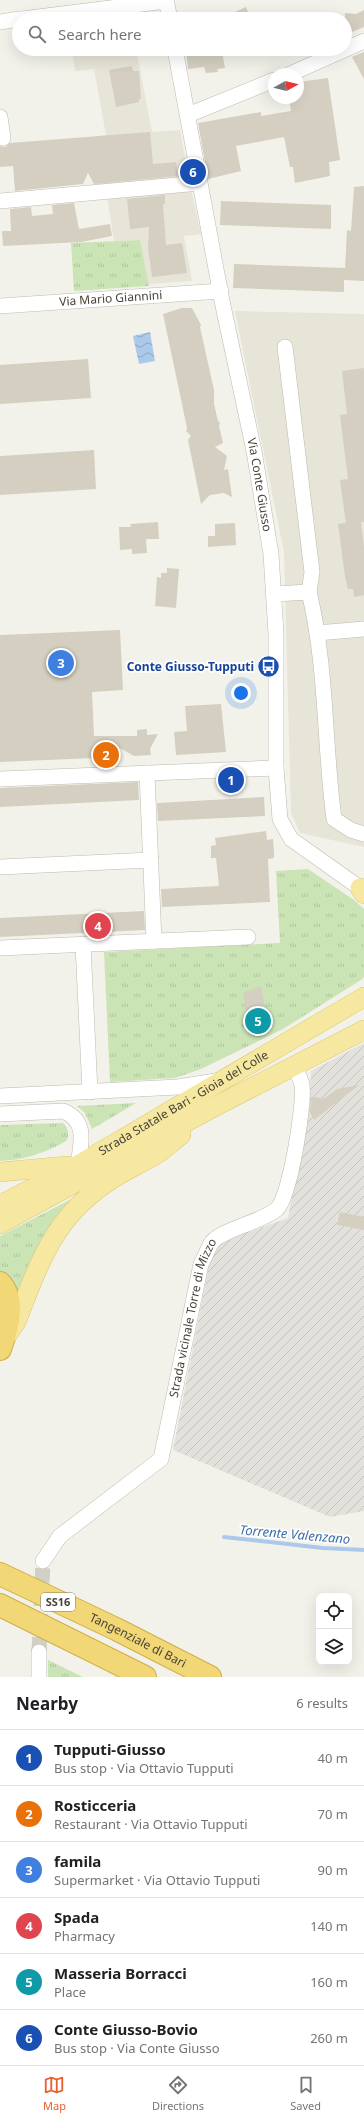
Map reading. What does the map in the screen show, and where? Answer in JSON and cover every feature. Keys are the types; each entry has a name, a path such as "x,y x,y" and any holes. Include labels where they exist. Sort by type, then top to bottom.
{"highway":[{"path":"0,1283 9,1301 8,1320 2,1344"},
{"path":"0,1557 58,1602"},
{"name":"Tangenziale di Bari","path":"0,1574 116,1629 210,1677"},
{"name":"SS16","path":"5,1609 145,1677"}],"main road":[{"name":"Strada Statale Bari - Gioia del Colle","path":"0,1205 78,1165 364,997"},
{"name":"Strada Statale Bari - Gioia del Colle","path":"0,1224 214,1107 293,1065 364,1030"},
{"path":"2,1344 16,1322 51,1238 66,1218 88,1196 112,1178 161,1152 214,1107"},
{"path":"0,1172 78,1165"}],"street":[{"path":"75,12 166,0 169,12"},
{"path":"0,22 12,20"},
{"path":"352,46 364,41"},
{"name":"Via Conte Giusso","path":"176,56 221,291 254,451 271,554 274,594 276,768 280,819 291,838 363,891"},
{"path":"303,68 330,56"},
{"path":"188,115 268,82"},
{"path":"0,117 2,138"},
{"path":"0,201 200,183"},
{"name":"Via Mario Giannini","path":"0,306 221,291"},
{"path":"285,347 312,572 309,592 317,633 334,819 351,830 364,834"},
{"path":"274,594 309,592"},
{"path":"317,633 364,629"},
{"path":"0,779 276,768"},
{"path":"147,773 154,941"},
{"path":"0,867 151,860"},
{"path":"0,948 248,937"},
{"path":"83,945 90,1092"},
{"name":"Strada vicinale Torre di Mizzo","path":"43,1560 60,1536 161,1459 201,1264 213,1241 237,1228 268,1216 279,1208 286,1192 302,1111 302,1084 293,1065"},
{"path":"0,1096 178,1087 225,1080"},
{"path":"0,1114 62,1111 72,1115 80,1124 82,1139 78,1165"},
{"path":"39,1652 39,1677"}],"shaded area":[{"path":"73,56 137,56 152,132 180,130 189,179 96,189 92,137 106,135 94,69 75,71"},
{"path":"191,189 201,234 184,236 192,281 148,284 140,240 114,241 107,196"},
{"path":"235,311 364,314 364,847 300,833 291,813 284,552"},
{"path":"364,1043 364,1511 330,1517 173,1450 211,1255 217,1243 288,1218 304,1128 309,1112 311,1071"}],"green space":[{"path":"140,240 149,286 74,291 71,243"},
{"path":"308,869 354,900 364,909 364,977 283,1029 201,1069 175,1078 110,1082 104,952 280,943 276,871"},
{"path":"136,1103 92,1129 85,1113 77,1106"},
{"path":"63,1123 68,1132 66,1141 34,1155 0,1161 0,1125"},
{"path":"77,1196 19,1297 0,1271 0,1236"},
{"path":"48,1660 83,1677 48,1677"}],"water":[{"path":"150,332 155,361 139,364 133,336"}],"building":[{"path":"246,7 248,12 235,12"},
{"path":"364,10 364,27 352,32 352,14 356,14"},
{"path":"364,52 364,79 352,57"},
{"path":"187,56 223,56 225,68 217,69 218,72 206,73 204,67 188,69"},
{"path":"132,66 133,71 139,71 141,99 139,99 139,102 116,107 109,70"},
{"path":"328,78 340,160 329,162 330,176 295,183 293,167 290,167 284,137 236,146 241,171 208,179 198,123 261,112 261,116 291,111 290,104 304,104 304,81"},
{"path":"150,132 153,164 176,162 178,176 94,184 88,173 83,184 15,191 13,166 0,167 0,146 5,147 10,143"},
{"path":"364,186 364,281 344,280 344,292 233,288 234,264 345,268 347,230 351,231 354,187"},
{"path":"165,195 165,204 163,204 166,245 182,243 187,273 152,277 148,248 149,227 130,229 127,199"},
{"path":"221,201 331,205 331,229 220,225"},
{"path":"74,203 79,229 110,224 112,236 81,242 3,246 2,231 11,231 10,209 31,207 32,216 53,214 52,205"},
{"path":"182,308 192,308 201,325 200,327 214,390 214,404 218,421 220,423 219,426 223,443 215,447 227,456 224,470 228,469 232,497 224,493 210,495 201,504 188,440 191,436 186,431 187,428 163,314"},
{"path":"88,359 91,398 0,404 0,365"},
{"path":"364,368 364,522 361,522 364,547 364,595 354,597 353,589 348,589 345,576 338,524 346,523 340,480 348,479 340,415 347,414 342,371"},
{"path":"94,450 96,489 0,495 0,456"},
{"path":"158,522 159,539 146,539 147,553 132,554 132,549 120,550 119,527 131,527 130,524"},
{"path":"235,523 236,545 208,547 208,536 215,536 215,524"},
{"path":"167,568 179,569 176,608 155,606 157,577 161,578 161,573 167,573"},
{"path":"120,630 123,690 92,692 94,736 137,736 137,730 147,729 147,735 158,734 150,749 151,755 134,756 120,748 118,757 0,762 0,635"},
{"path":"221,704 226,752 176,755 174,732 187,731 185,706"},
{"path":"138,782 139,800 0,807 0,788"},
{"path":"264,797 265,816 158,821 157,803"},
{"path":"266,831 267,840 273,839 274,852 274,858 268,859 270,902 162,907 161,889 219,886 216,858 211,858 211,846 216,845 215,838"},
{"path":"144,911 145,930 0,937 0,918"},
{"path":"261,986 270,1033 250,1036 243,993"},
{"path":"359,1085 314,1120 310,1112 311,1097 325,1098 337,1089"},
{"path":"340,1212 364,1217 364,1230 337,1225"}],"waterway":[{"name":"Torrente Valenzano","path":"224,1537 323,1548 364,1550"}],"tunnel":[{"path":"39,1652 43,1561"}],"place":[{"name":"Conte Giusso-Bovio","path":"193,172"},
{"name":"famila","path":"61,663"},
{"name":"Conte Giusso-Tupputi","path":"269,667"},
{"name":"Rosticceria","path":"106,755"},
{"name":"Tupputi-Giusso","path":"231,780"},
{"name":"Spada","path":"98,926"},
{"name":"Masseria Borracci","path":"258,1021"}]}
